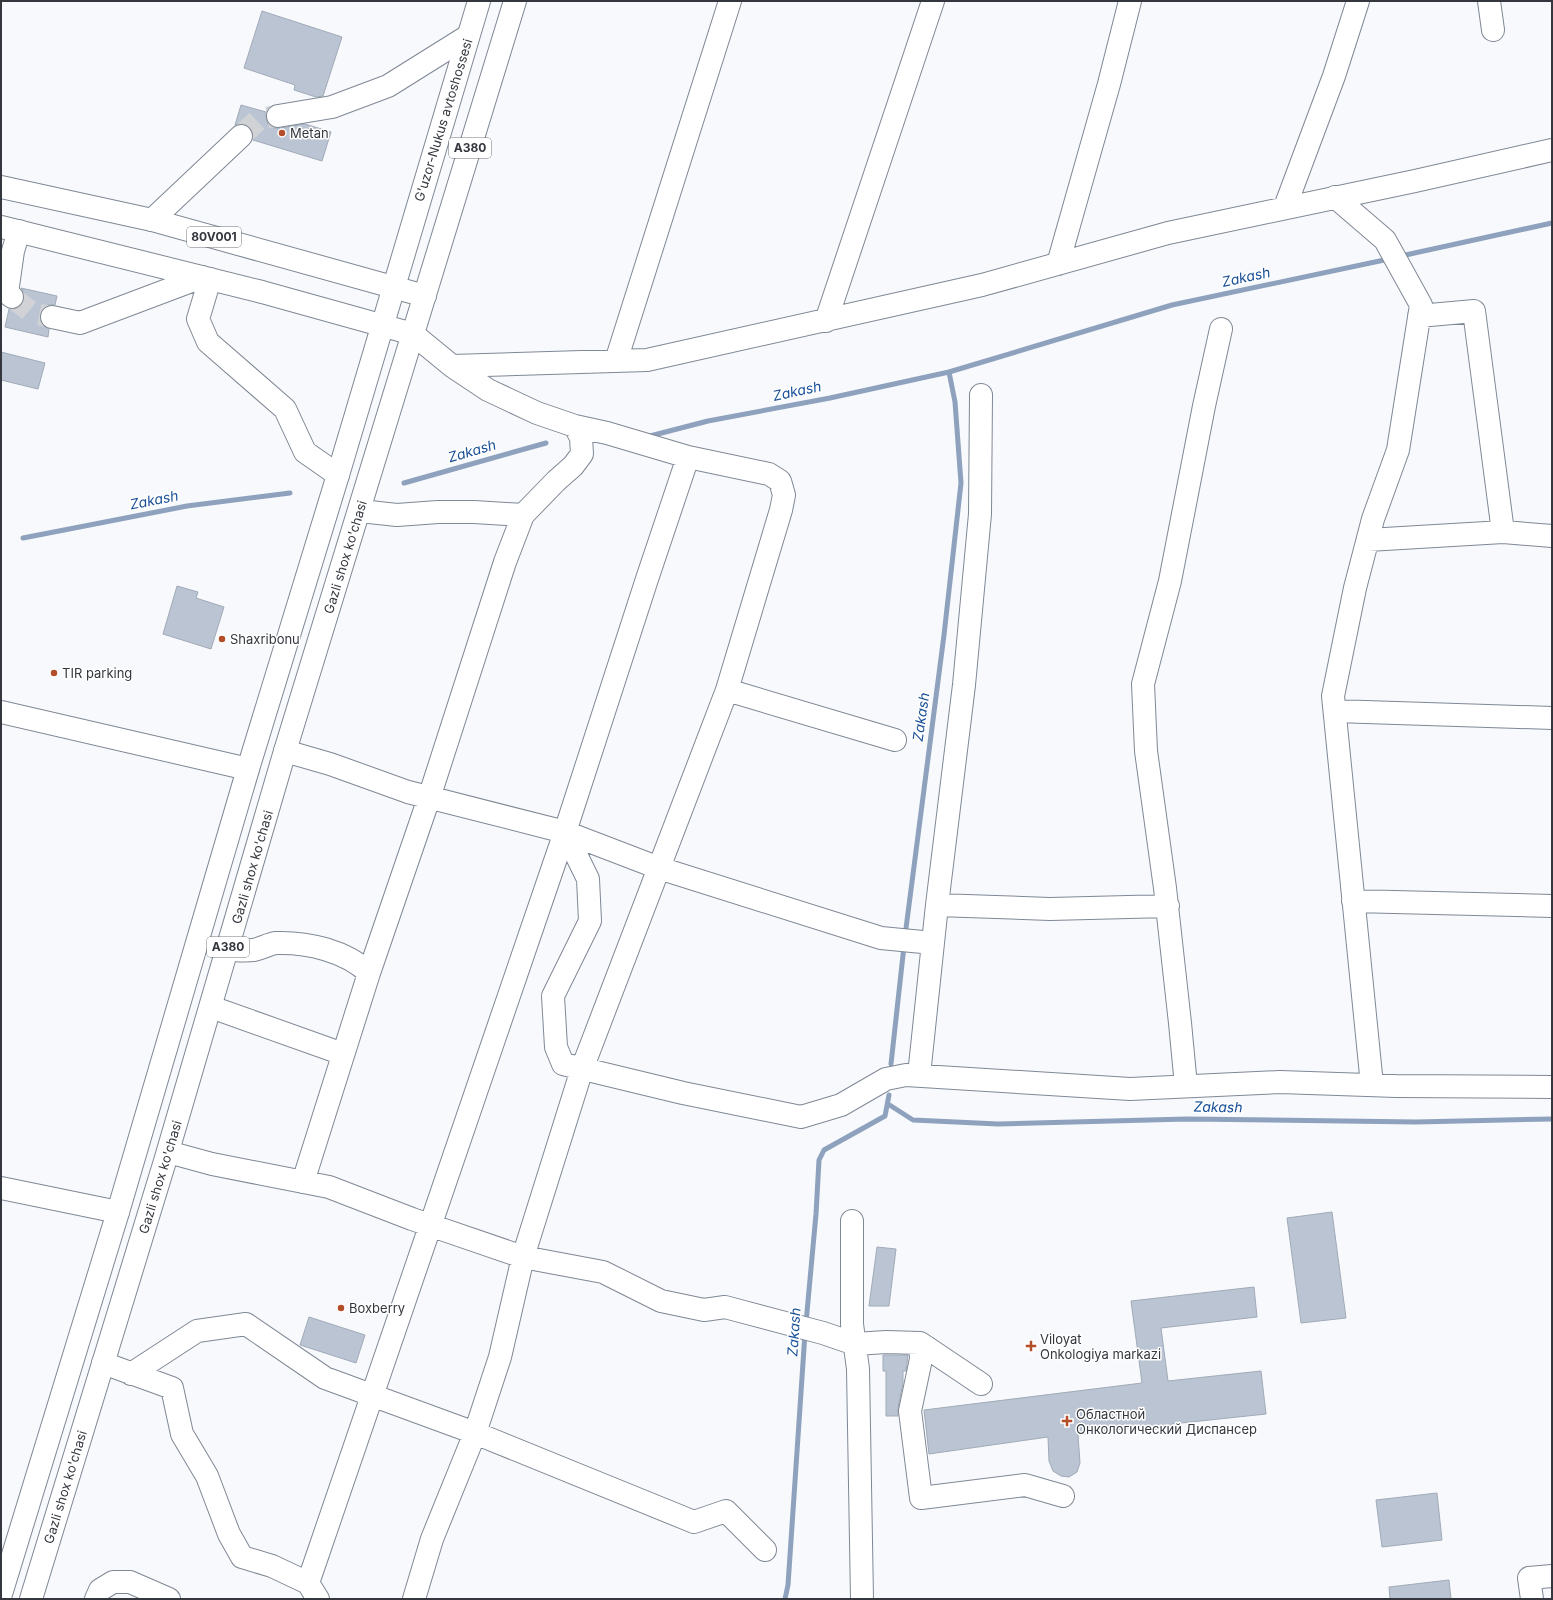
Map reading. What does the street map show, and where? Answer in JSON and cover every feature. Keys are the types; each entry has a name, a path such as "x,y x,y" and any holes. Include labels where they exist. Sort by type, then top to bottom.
{"main road":[{"name":"G'uzor-Nukus avtoshossesi","path":"394,287 479,1"},
{"name":"A380","path":"425,296 515,1"},
{"path":"616,361 730,1"},
{"path":"826,321 934,1"},
{"path":"1058,264 1109,84 1130,1"},
{"path":"1285,207 1334,76 1358,1"},
{"path":"1489,1 1493,30"},
{"path":"278,116 332,107 388,86 468,36"},
{"path":"152,220 241,136"},
{"path":"452,366 647,360 982,285 1168,233 1285,207 1415,181 1552,150"},
{"name":"80V001","path":"1,187 152,220 425,296"},
{"path":"1335,197 1385,240 1420,310 1398,450 1373,520 1355,588 1333,696 1372,1085"},
{"path":"12,297 7,293 13,251 10,229 262,292 413,334 452,366 488,390 537,413 575,426 614,435 688,457 769,474 780,481 784,495 781,510 727,690 582,1069 523,1257 500,1357 475,1433 432,1539 414,1599"},
{"path":"52,317 80,323 206,278"},
{"path":"206,278 198,319 208,342 285,409 306,452 338,475"},
{"name":"A380","path":"1,1594 118,1212 248,769 394,287"},
{"name":"Gazli shox ko'chasi","path":"31,1599 168,1152 285,751 425,296"},
{"path":"1420,310 1474,311 1503,532"},
{"path":"1186,1086 1168,906 1146,751 1143,684 1170,581 1220,329"},
{"path":"919,1075 927,943 937,905 964,685 980,514 981,395"},
{"path":"303,1182 369,973 429,798 504,562 523,515 573,466 582,454 581,438 575,426"},
{"path":"103,1363 172,1388 182,1434 207,1476 229,1534 242,1557 272,1566 313,1591 373,1396 565,832 688,457"},
{"path":"360,511 397,515 438,512 474,512 523,515"},
{"path":"1368,540 1503,532 1552,536"},
{"path":"727,690 895,740"},
{"path":"1334,711 1552,718"},
{"path":"1,712 248,769"},
{"path":"285,751 330,764 408,792 565,832 659,868 881,938 927,943"},
{"path":"565,832 588,879 590,921 553,996 556,1047 563,1064 582,1069 801,1117 841,1105 886,1079 906,1075 1130,1089 1280,1082 1372,1085 1552,1087"},
{"path":"1353,901 1552,906"},
{"path":"937,905 1050,909 1168,906"},
{"path":"228,950 253,950 275,943 319,947 352,959 359,963 369,973"},
{"path":"211,1007 343,1054"},
{"path":"168,1152 212,1164 329,1188 431,1226 523,1257 603,1272 661,1301 704,1310 725,1307 823,1333 855,1344 886,1342 920,1343 981,1384"},
{"path":"1,1188 118,1212"},
{"path":"852,1221 852,1324 858,1368 862,1599"},
{"path":"131,1374 197,1331 246,1324 325,1378 475,1433 694,1522 726,1511 765,1550"},
{"path":"920,1343 921,1358 910,1411 921,1498 1025,1485 1063,1496"},
{"path":"1532,1599 1529,1578 1552,1576"},
{"path":"96,1599 100,1590 114,1582 130,1582 169,1599"}],"building":[{"path":"262,11 342,37 323,96 316,97 294,90 295,85 244,68"},
{"name":"Metan","path":"241,105 266,112 268,124 274,128 305,124 331,132 322,161 253,140 253,133 250,127 244,124 235,125"},
{"path":"21,288 57,296 55,305 48,305 42,309 40,314 40,321 49,329 48,337 5,327 9,309 17,308 21,305 24,299 24,293"},
{"path":"1,352 45,363 38,389 1,380"},
{"path":"177,586 198,592 196,598 224,607 211,649 163,634"},
{"path":"1332,1212 1346,1318 1301,1323 1287,1218"},
{"path":"877,1247 896,1249 889,1306 869,1306"},
{"path":"1254,1287 1257,1317 1161,1328 1168,1381 1261,1371 1266,1414 1172,1424 1171,1428 1148,1430 1146,1426 1078,1435 1080,1463 1077,1472 1069,1477 1061,1476 1053,1471 1049,1461 1048,1437 929,1454 924,1410 1142,1383 1131,1301"},
{"path":"309,1317 365,1335 356,1363 300,1345"},
{"path":"883,1355 908,1355 906,1371 903,1371 903,1383 898,1416 886,1416 886,1371 883,1371"},
{"path":"1437,1493 1442,1540 1382,1547 1376,1500"},
{"path":"1449,1580 1451,1599 1390,1599 1389,1587"}],"waterway":[{"name":"Zakash","path":"1401,256 1552,223"},
{"name":"Zakash","path":"650,436 708,421 830,398 949,372 1172,305 1389,259"},
{"name":"Zakash","path":"905,936 944,635 961,483 955,402 949,372"},
{"name":"Zakash","path":"404,483 546,443"},
{"name":"Zakash","path":"23,538 187,506 290,493"},
{"name":"Zakash","path":"891,1064 904,946"},
{"name":"Zakash","path":"806,1323 816,1214 819,1160 824,1150 885,1116 889,1095"},
{"name":"Zakash","path":"888,1104 913,1120 998,1124 1187,1119 1416,1122 1552,1119"},
{"name":"Zakash","path":"785,1599 788,1585 805,1333"}],"tunnel":[{"path":"241,136 259,119 278,116"},
{"path":"12,297 32,313 52,317"}],"place":[{"name":"Metan","path":"282,133"},
{"name":"Shaxribonu","path":"222,639"},
{"name":"TIR parking","path":"54,673"},
{"name":"Boxberry","path":"341,1308"},
{"name":"Viloyat Onkologiya markazi","path":"1031,1346"},
{"name":"Областной Онкологический Диспансер","path":"1067,1421"}]}
